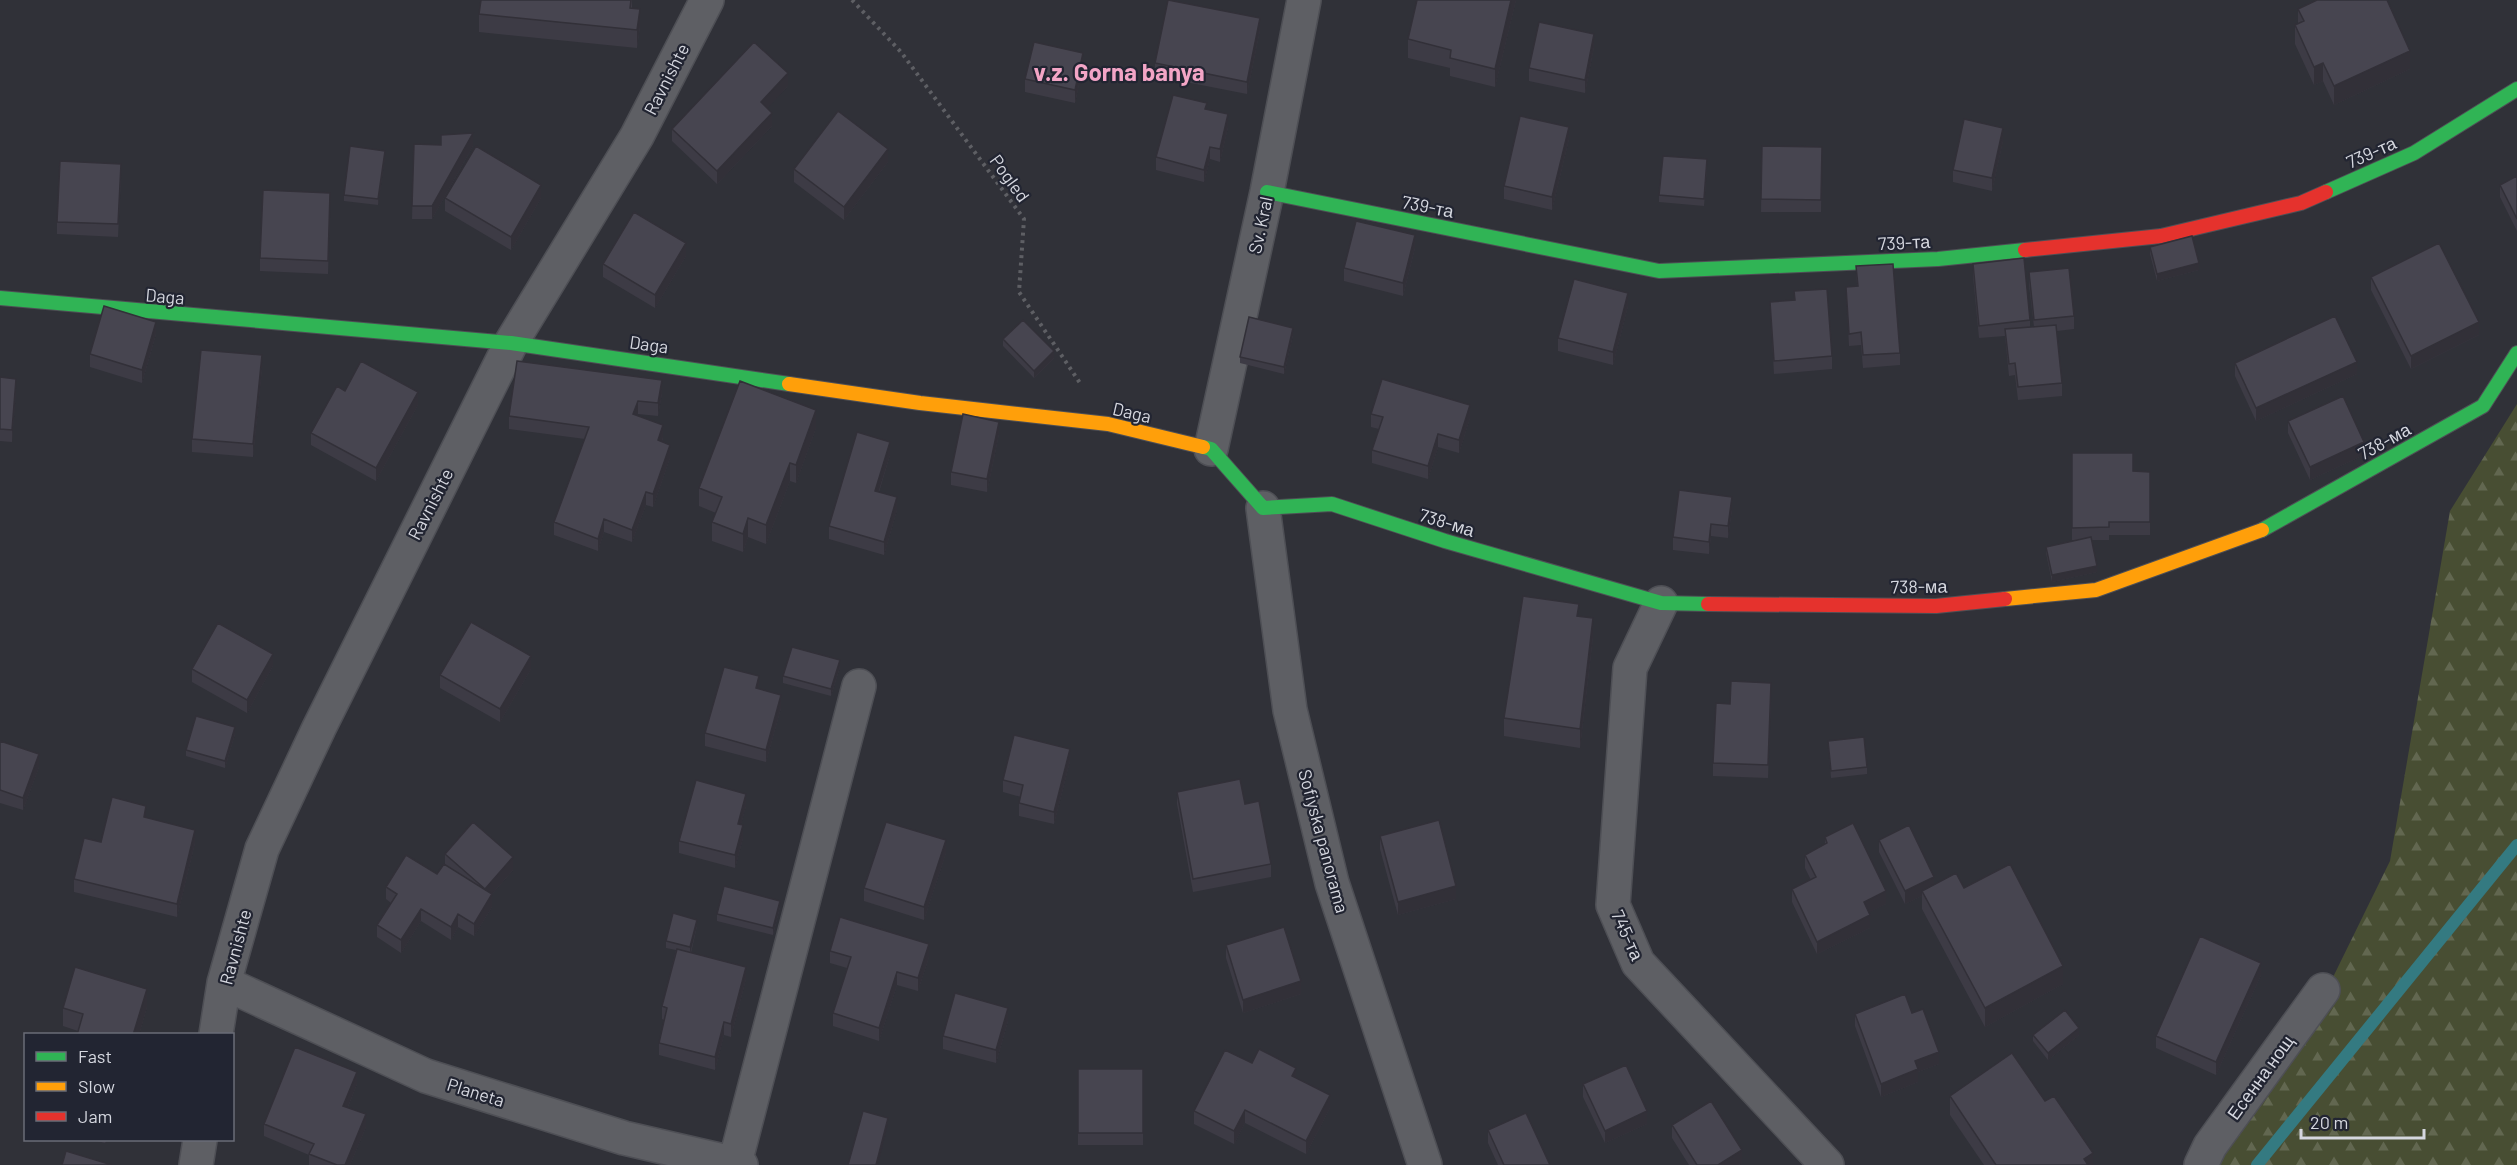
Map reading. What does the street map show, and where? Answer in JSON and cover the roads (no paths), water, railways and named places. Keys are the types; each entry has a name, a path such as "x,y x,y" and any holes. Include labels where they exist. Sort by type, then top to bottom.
{"street":[{"name":"Ravnishte","path":"216,1033 224,983 262,849 319,728 511,343 637,136 707,0"},
{"name":"Sv. Kral","path":"1211,449 1267,192 1304,0"},
{"name":"739-та","path":"1267,192 1659,271 1938,259 2161,236 2301,203 2414,153 2517,89"},
{"name":"Daga","path":"0,298 511,343 920,403 1108,424 1211,449"},
{"name":"738-ма","path":"1263,508 1332,504 1445,541 1661,603 1936,606 2096,590 2267,528 2483,406 2517,353"},
{"path":"1211,449 1263,508"},
{"name":"Sofiyska panorama","path":"1263,508 1290,710 1326,860 1425,1165"},
{"name":"745-та","path":"1661,603 1630,668 1614,905 1638,963 1827,1165"},
{"path":"738,1164 859,686"},
{"name":"Planeta","path":"224,983 426,1076 624,1138 738,1164"},
{"name":"Есенна нощ","path":"2201,1165 2214,1141 2323,990"},
{"path":"196,1165 200,1141"}],"waterway":[{"path":"2257,1165 2517,845"}],"district":[{"name":"v.z. Gorna banya","path":"1119,71"}]}
